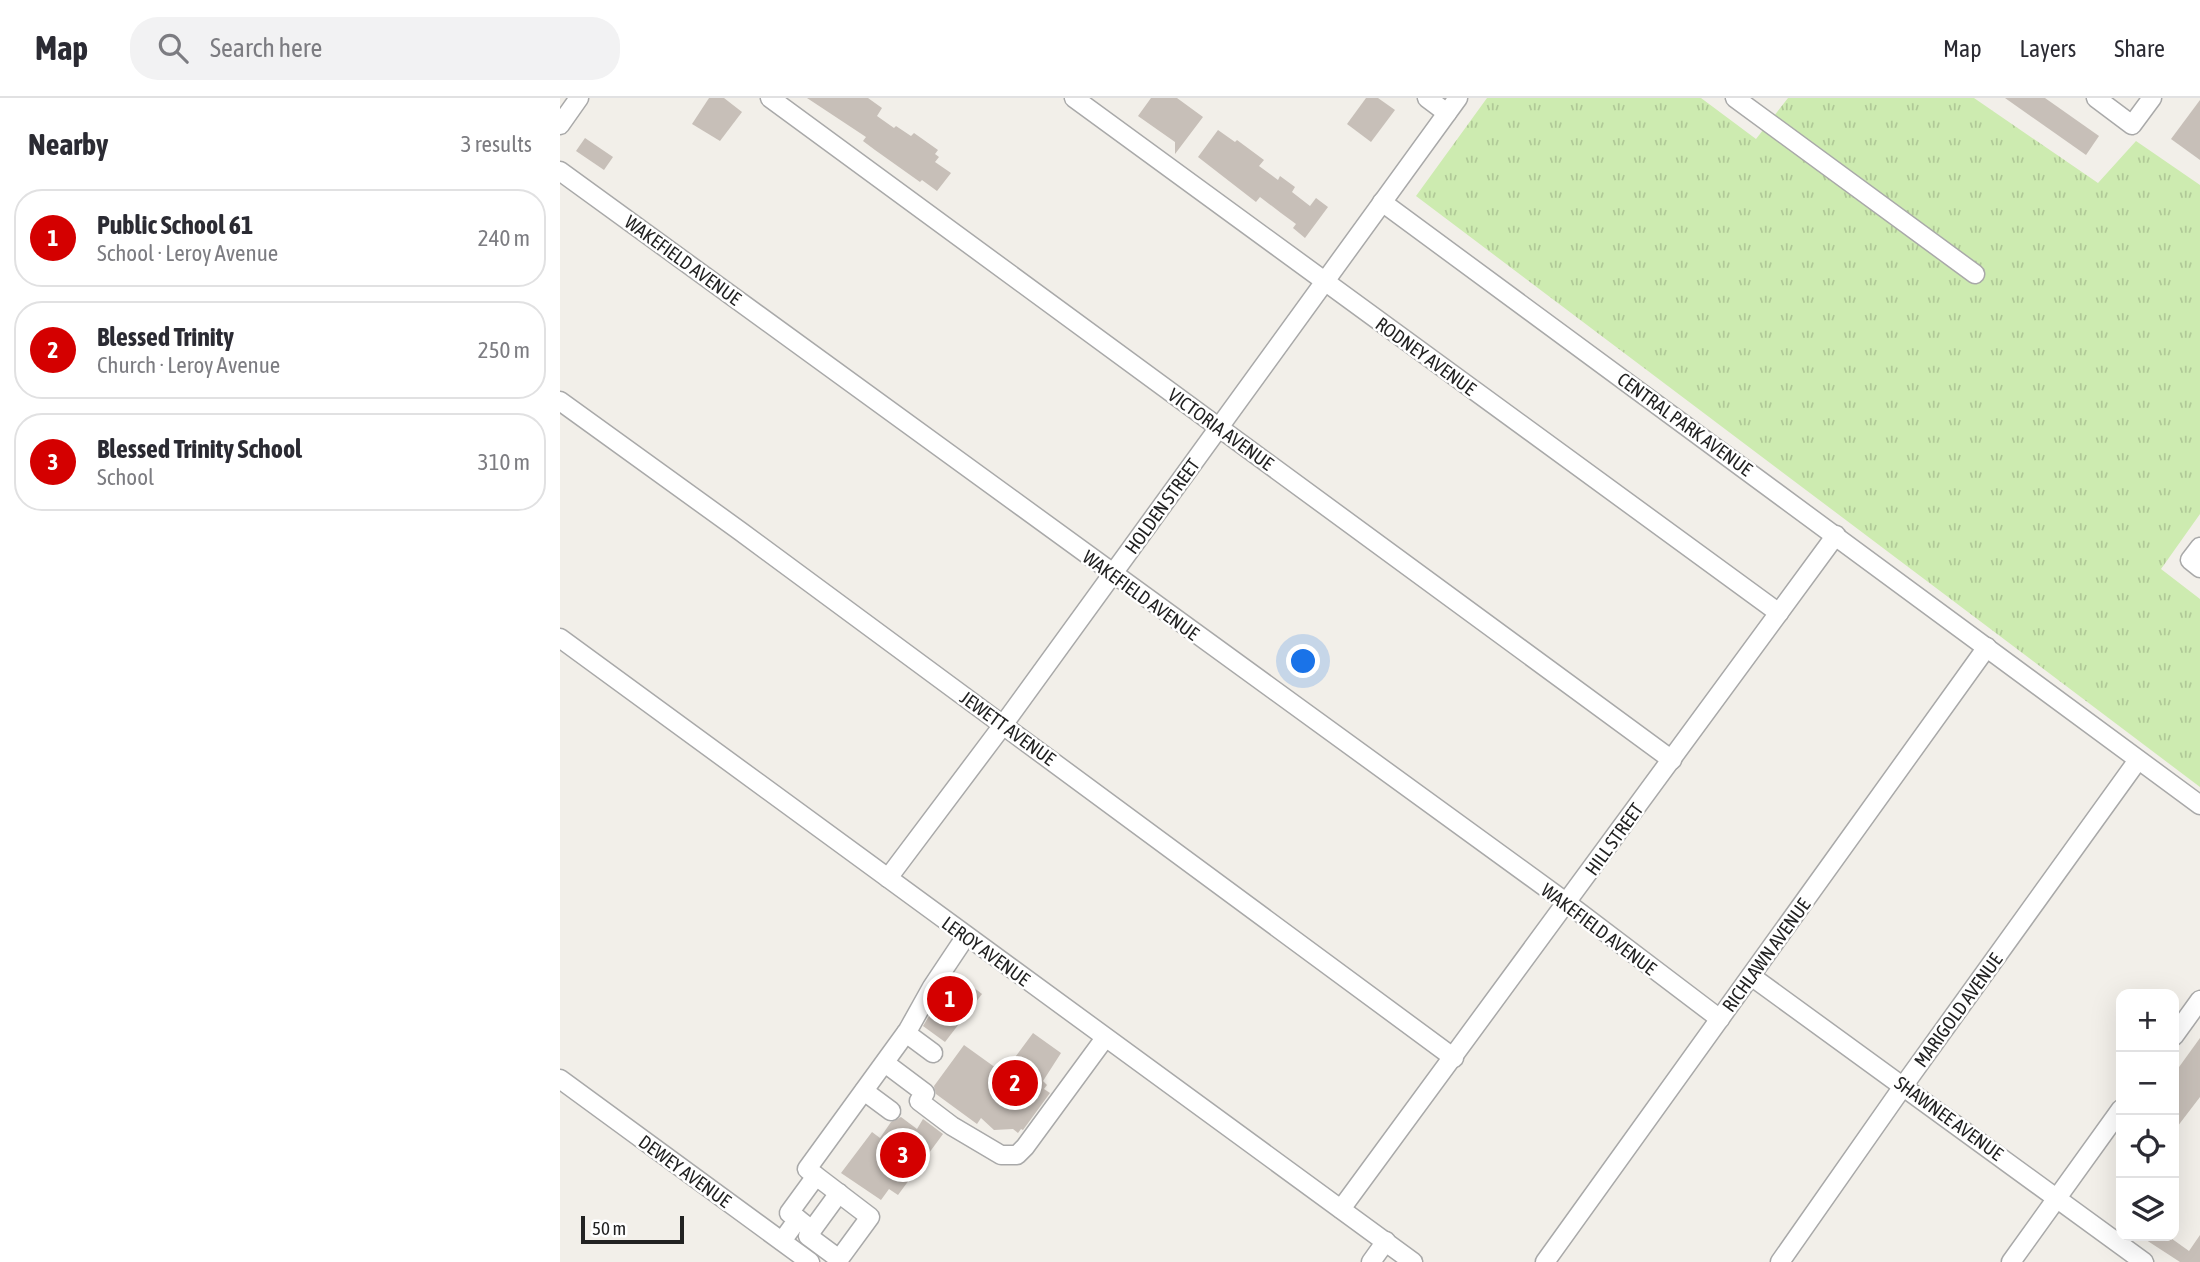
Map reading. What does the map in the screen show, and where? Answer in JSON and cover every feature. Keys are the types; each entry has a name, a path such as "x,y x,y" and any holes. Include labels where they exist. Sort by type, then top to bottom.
{"street":[{"path":"560,125 579,98"},
{"name":"VICTORIA AVENUE","path":"770,98 1672,760"},
{"name":"RODNEY AVENUE","path":"1074,98 1779,613"},
{"path":"1427,98 1453,105"},
{"path":"1735,98 1975,274"},
{"path":"2095,98 2132,125 2146,103"},
{"name":"HOLDEN STREET","path":"888,878 1003,725 1453,105"},
{"name":"WAKEFIELD AVENUE","path":"560,171 1567,903 1720,1019"},
{"name":"CENTRAL PARK AVENUE","path":"1382,202 2200,805"},
{"name":"JEWETT AVENUE","path":"560,401 1454,1058"},
{"name":"HILL STREET","path":"1341,1209 1836,535"},
{"path":"2200,547 2190,560 2200,568"},
{"name":"LEROY AVENUE","path":"560,638 1413,1262"},
{"name":"RICHLAWN AVENUE","path":"1545,1262 1987,647"},
{"name":"MARIGOLD AVENUE","path":"1780,1262 2138,760"},
{"path":"816,1176 789,1213 805,1225 808,1236 838,1261 870,1217 807,1169 906,1033 966,936"},
{"name":"SHAWNEE AVENUE","path":"1751,976 2144,1262"},
{"path":"2179,1030 2200,1000"},
{"path":"906,1033 933,1053"},
{"path":"885,1063 925,1093 919,1101 952,1126 1001,1155 1017,1155 1105,1038"},
{"name":"DEWEY AVENUE","path":"560,1079 810,1262"},
{"path":"864,1091 891,1111"},
{"path":"2011,1262 2117,1115"},
{"path":"782,1241 805,1225 839,1193"},
{"path":"1371,1262 1386,1241"}],"green space":[{"path":"1487,98 1701,98 1756,139 1788,98 1974,98 2098,183 2136,141 2200,185 2200,514 2161,569 2200,599 2200,787 1416,196"}],"building":[{"path":"709,98 724,98 742,112 720,141 692,124"},
{"path":"807,98 868,98 882,108 877,116 911,136 914,133 938,150 935,154 939,157 935,162 951,173 937,191 875,150 863,141 866,137"},
{"path":"1151,98 1177,98 1203,117 1175,154 1175,142 1138,116"},
{"path":"1366,98 1378,98 1395,110 1371,142 1347,124"},
{"path":"2005,98 2045,98 2099,136 2086,155"},
{"path":"2200,100 2200,160 2171,139"},
{"path":"1218,130 1264,160 1259,166 1278,180 1280,176 1295,187 1292,192 1310,206 1316,198 1328,207 1305,238 1293,228 1296,224 1260,197 1256,202 1198,157"},
{"path":"585,138 613,157 604,170 576,151"},
{"path":"955,973 982,994 945,1042 923,1026"},
{"path":"1033,1033 1061,1053 1043,1081 1047,1085 1044,1089 1050,1093 1023,1130 1018,1133 1013,1129 994,1130 981,1118 977,1124 936,1094 934,1086 964,1045 996,1068 1003,1060 1010,1064"},
{"path":"2200,1038 2200,1097 2179,1124 2179,1115 2179,1067"},
{"path":"901,1117 917,1129 923,1119 943,1134 898,1195 889,1189 881,1200 841,1173 872,1132 880,1138 891,1122"},
{"path":"2200,1235 2200,1262 2180,1262 2148,1241 2175,1241 2189,1251"}],"place":[{"name":"Public School 61","path":"950,999"},
{"name":"Blessed Trinity","path":"1015,1083"},
{"name":"Blessed Trinity School","path":"903,1155"}]}
